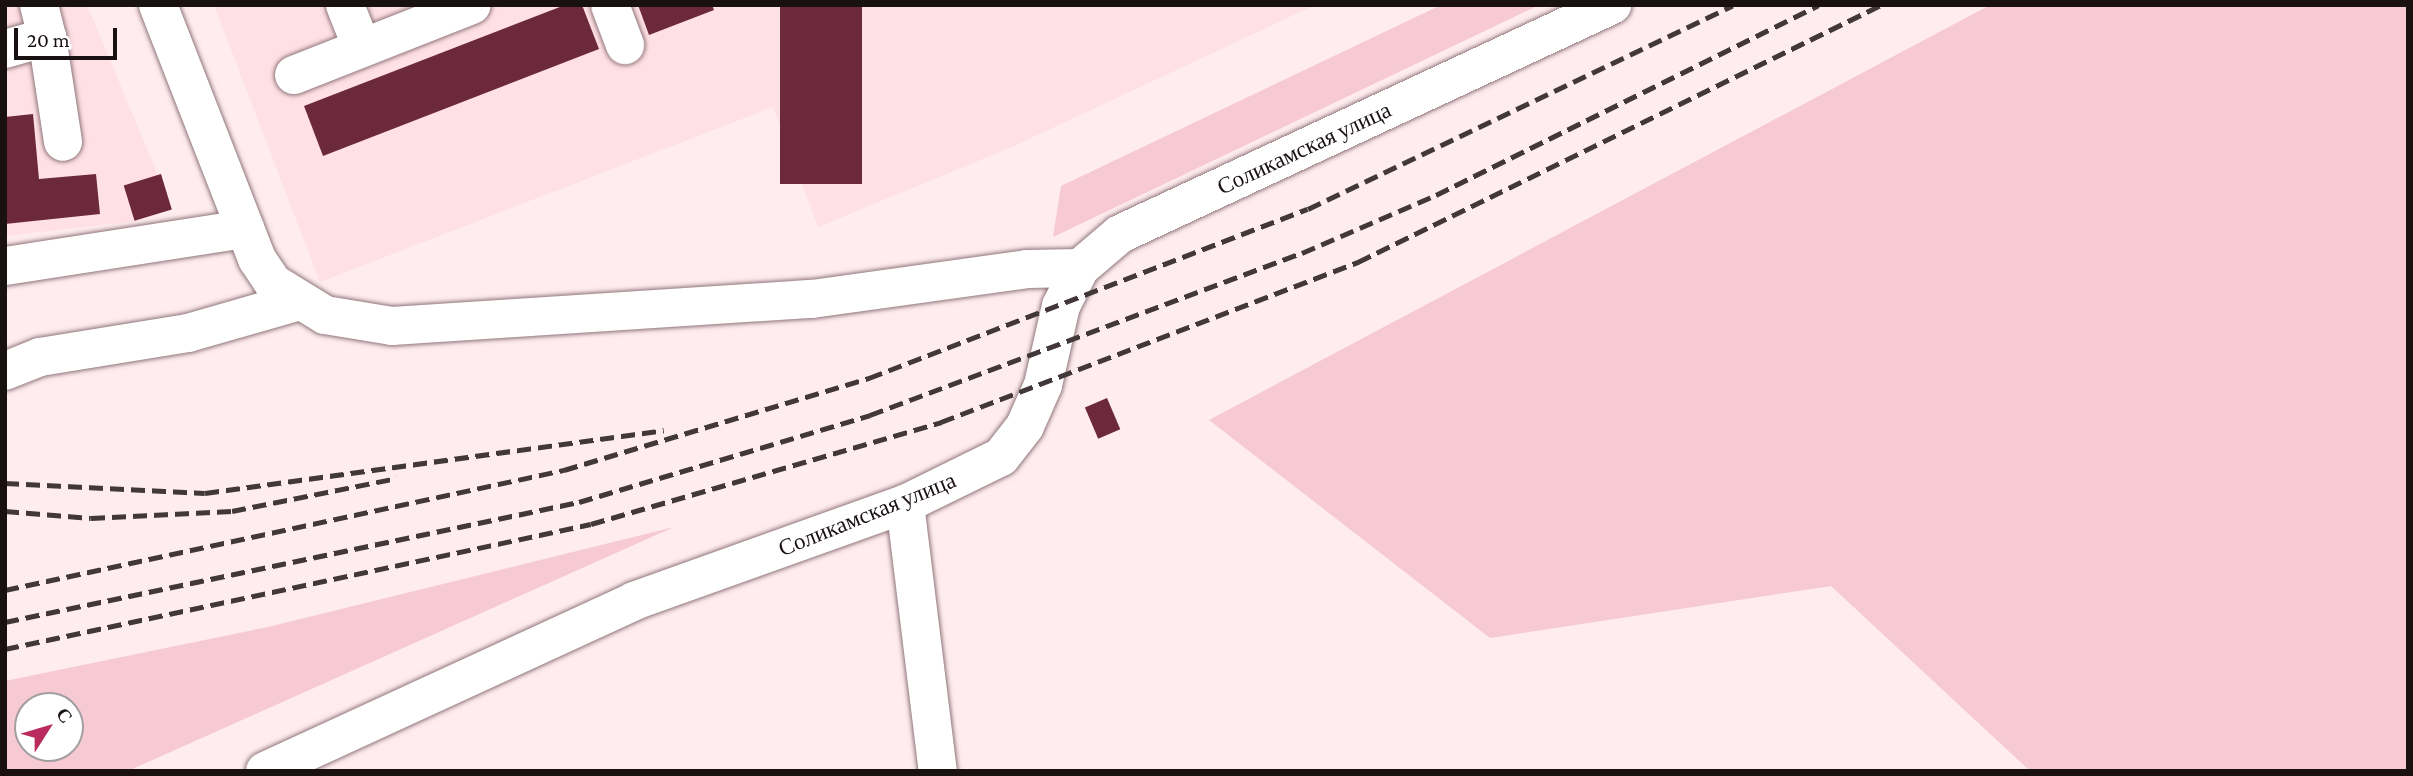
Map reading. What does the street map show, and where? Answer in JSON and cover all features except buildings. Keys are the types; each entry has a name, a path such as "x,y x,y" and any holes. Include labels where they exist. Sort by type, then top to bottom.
{"street":[{"path":"158,5 245,229 274,283 296,302 356,323 392,326 812,299 1027,269 1080,268"},
{"path":"345,5 362,48"},
{"path":"294,75 472,5"},
{"path":"610,5 625,45"},
{"name":"Соликамская улица","path":"265,771 634,601 905,504 1001,457 1025,426 1044,384 1061,306 1080,268 1120,234 1612,5"},
{"path":"5,49 43,21 63,142"},
{"path":"5,266 245,229"},
{"path":"5,371 40,357 188,332 296,302"},
{"path":"905,504 938,771"}],"shaded area":[{"path":"5,5 87,5 172,209 136,221 5,236"},
{"path":"214,5 1315,5 1014,146 818,227 773,107 320,282"},
{"path":"1441,5 1539,5 1053,237 1061,186"},
{"path":"1990,5 2408,5 2408,771 2030,771 1831,586 1490,638 1209,420"},
{"path":"674,527 128,771 5,771 5,681 268,627"}],"railway":[{"path":"5,590 564,470 869,378 1308,209 1733,5"},
{"path":"5,622 579,502 870,415 1302,253 1436,195 1818,5"},
{"path":"5,649 591,524 941,422 1358,262 1881,5"},
{"path":"5,483 205,493 664,430"},
{"path":"5,511 91,518 232,511 397,478"}]}
